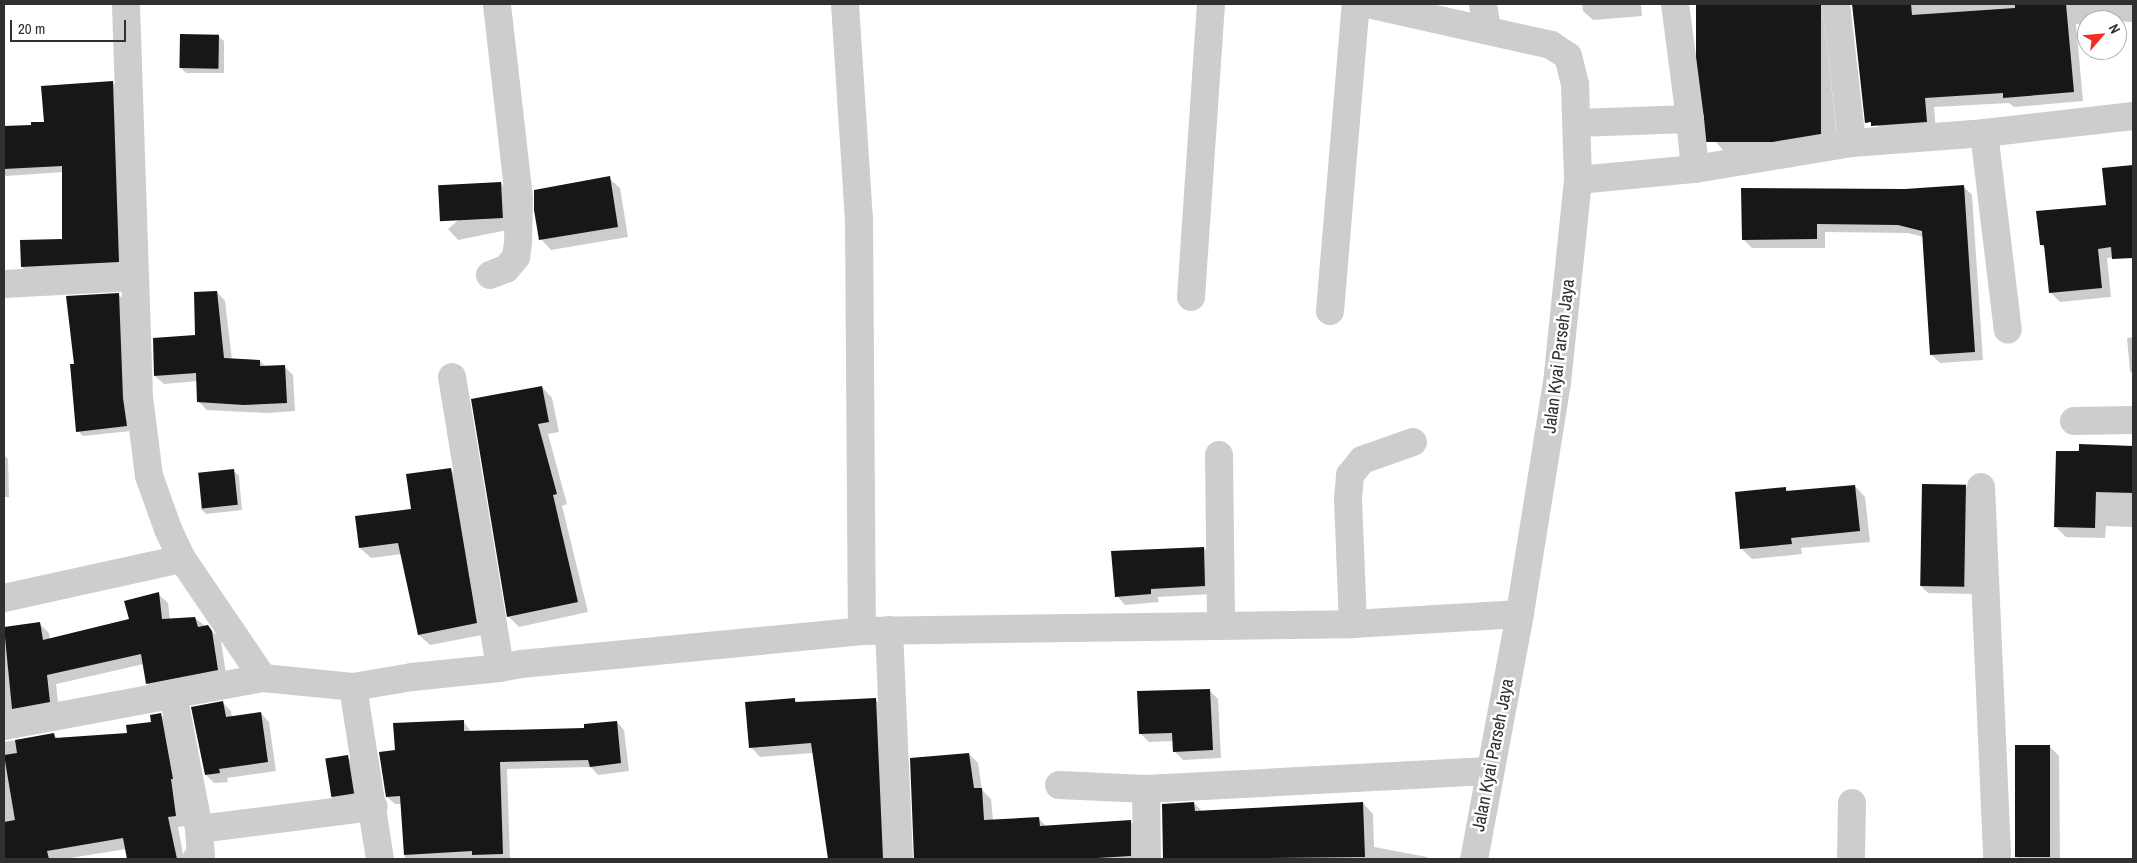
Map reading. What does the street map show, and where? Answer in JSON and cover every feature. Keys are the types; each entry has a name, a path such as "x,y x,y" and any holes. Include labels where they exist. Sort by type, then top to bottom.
{"street":[{"path":"126,4 139,397 149,476 168,529 182,559 263,678"},
{"path":"490,275 506,269 516,257 518,242 518,198 497,4"},
{"path":"845,4 859,218 862,631"},
{"path":"1191,297 1211,4"},
{"path":"1330,311 1356,4"},
{"name":"Jalan Kyai Parseh Jaya","path":"1368,4 1485,17 1552,45 1568,56 1575,84 1578,123 1578,180 1557,382 1520,614 1474,859"},
{"path":"1675,4 1695,169"},
{"path":"1836,4 1852,144"},
{"path":"1578,180 1695,169 1852,144 1984,133 2133,116"},
{"path":"1578,123 1690,118"},
{"path":"1984,133 2008,330"},
{"path":"4,284 134,277"},
{"path":"452,377 500,668"},
{"path":"2074,421 2133,420"},
{"path":"1353,624 1348,499 1350,475 1362,460 1413,442"},
{"path":"1220,455 1221,626"},
{"path":"1982,487 1996,859"},
{"path":"4,598 182,559"},
{"path":"4,726 263,678 353,687 412,677 521,664 862,631 1353,624 1520,614"},
{"path":"889,630 899,859"},
{"path":"353,687 374,807 380,859"},
{"path":"173,694 199,829 201,855 196,859"},
{"path":"1059,785 1146,789 1489,771"},
{"path":"1146,789 1147,859"},
{"path":"1851,859 1852,803"},
{"path":"199,829 374,807"}],"building":[{"path":"1696,4 1821,4 1821,142 1696,142"},
{"path":"1852,4 1911,4 1912,15 2015,8 2015,4 2066,4 2074,92 2003,98 2003,93 1925,98 1927,122 1871,126 1871,122 1865,123"},
{"path":"180,34 219,35 218,69 179,68"},
{"path":"113,81 119,262 21,267 20,240 62,239 62,166 4,169 4,126 31,125 31,122 44,122 41,86"},
{"path":"2133,165 2133,258 2112,259 2111,247 2098,249 2102,288 2049,293 2044,245 2040,245 2036,211 2106,205 2102,168"},
{"path":"610,176 618,227 539,240 534,210 534,190"},
{"path":"501,182 503,218 440,221 438,185"},
{"path":"1964,185 1975,352 1930,355 1922,231 1898,225 1817,224 1817,239 1742,240 1741,188 1905,189"},
{"path":"217,291 224,358 260,360 260,366 285,365 287,403 244,405 197,402 196,373 154,376 153,338 195,335 194,292"},
{"path":"119,293 123,398 127,426 76,432 70,364 74,364 66,296"},
{"path":"542,386 549,422 538,424 557,494 553,495 578,602 507,617 471,399"},
{"path":"2079,444 2133,446 2133,493 2096,492 2095,528 2054,527 2056,451 2079,451"},
{"path":"451,468 477,623 418,635 398,543 359,548 355,516 411,509 406,474"},
{"path":"234,469 238,505 202,509 198,473"},
{"path":"1922,484 1966,485 1964,587 1920,586"},
{"path":"1855,485 1860,531 1791,538 1792,544 1740,549 1735,492 1786,487 1786,491"},
{"path":"1204,547 1205,586 1151,589 1151,594 1115,597 1111,551"},
{"path":"159,592 162,619 195,617 198,627 208,625 212,631 218,670 146,684 141,654 47,675 50,702 12,709 4,627 40,622 43,640 129,619 124,601"},
{"path":"1210,689 1213,750 1173,752 1172,733 1139,734 1137,691"},
{"path":"795,698 795,702 876,698 883,859 828,859 811,743 749,748 745,702"},
{"path":"223,701 226,717 261,712 268,762 219,769 220,773 205,775 191,707"},
{"path":"161,713 173,779 171,779 176,816 168,817 177,859 127,859 123,838 47,851 49,859 4,859 4,822 15,820 4,755 17,753 15,740 54,733 55,738 127,733 126,725 151,722 150,715"},
{"path":"464,720 464,731 584,728 584,724 617,721 621,763 590,767 588,760 500,762 503,854 472,855 472,851 404,855 400,796 386,797 379,752 395,750 393,723"},
{"path":"2015,745 2050,745 2050,857 2015,857"},
{"path":"969,753 974,788 982,788 984,820 1039,817 1040,826 1131,820 1131,856 1080,859 914,859 910,758"},
{"path":"348,755 354,794 331,797 325,759"},
{"path":"1194,802 1195,811 1363,802 1365,857 1163,859 1162,804"}]}
